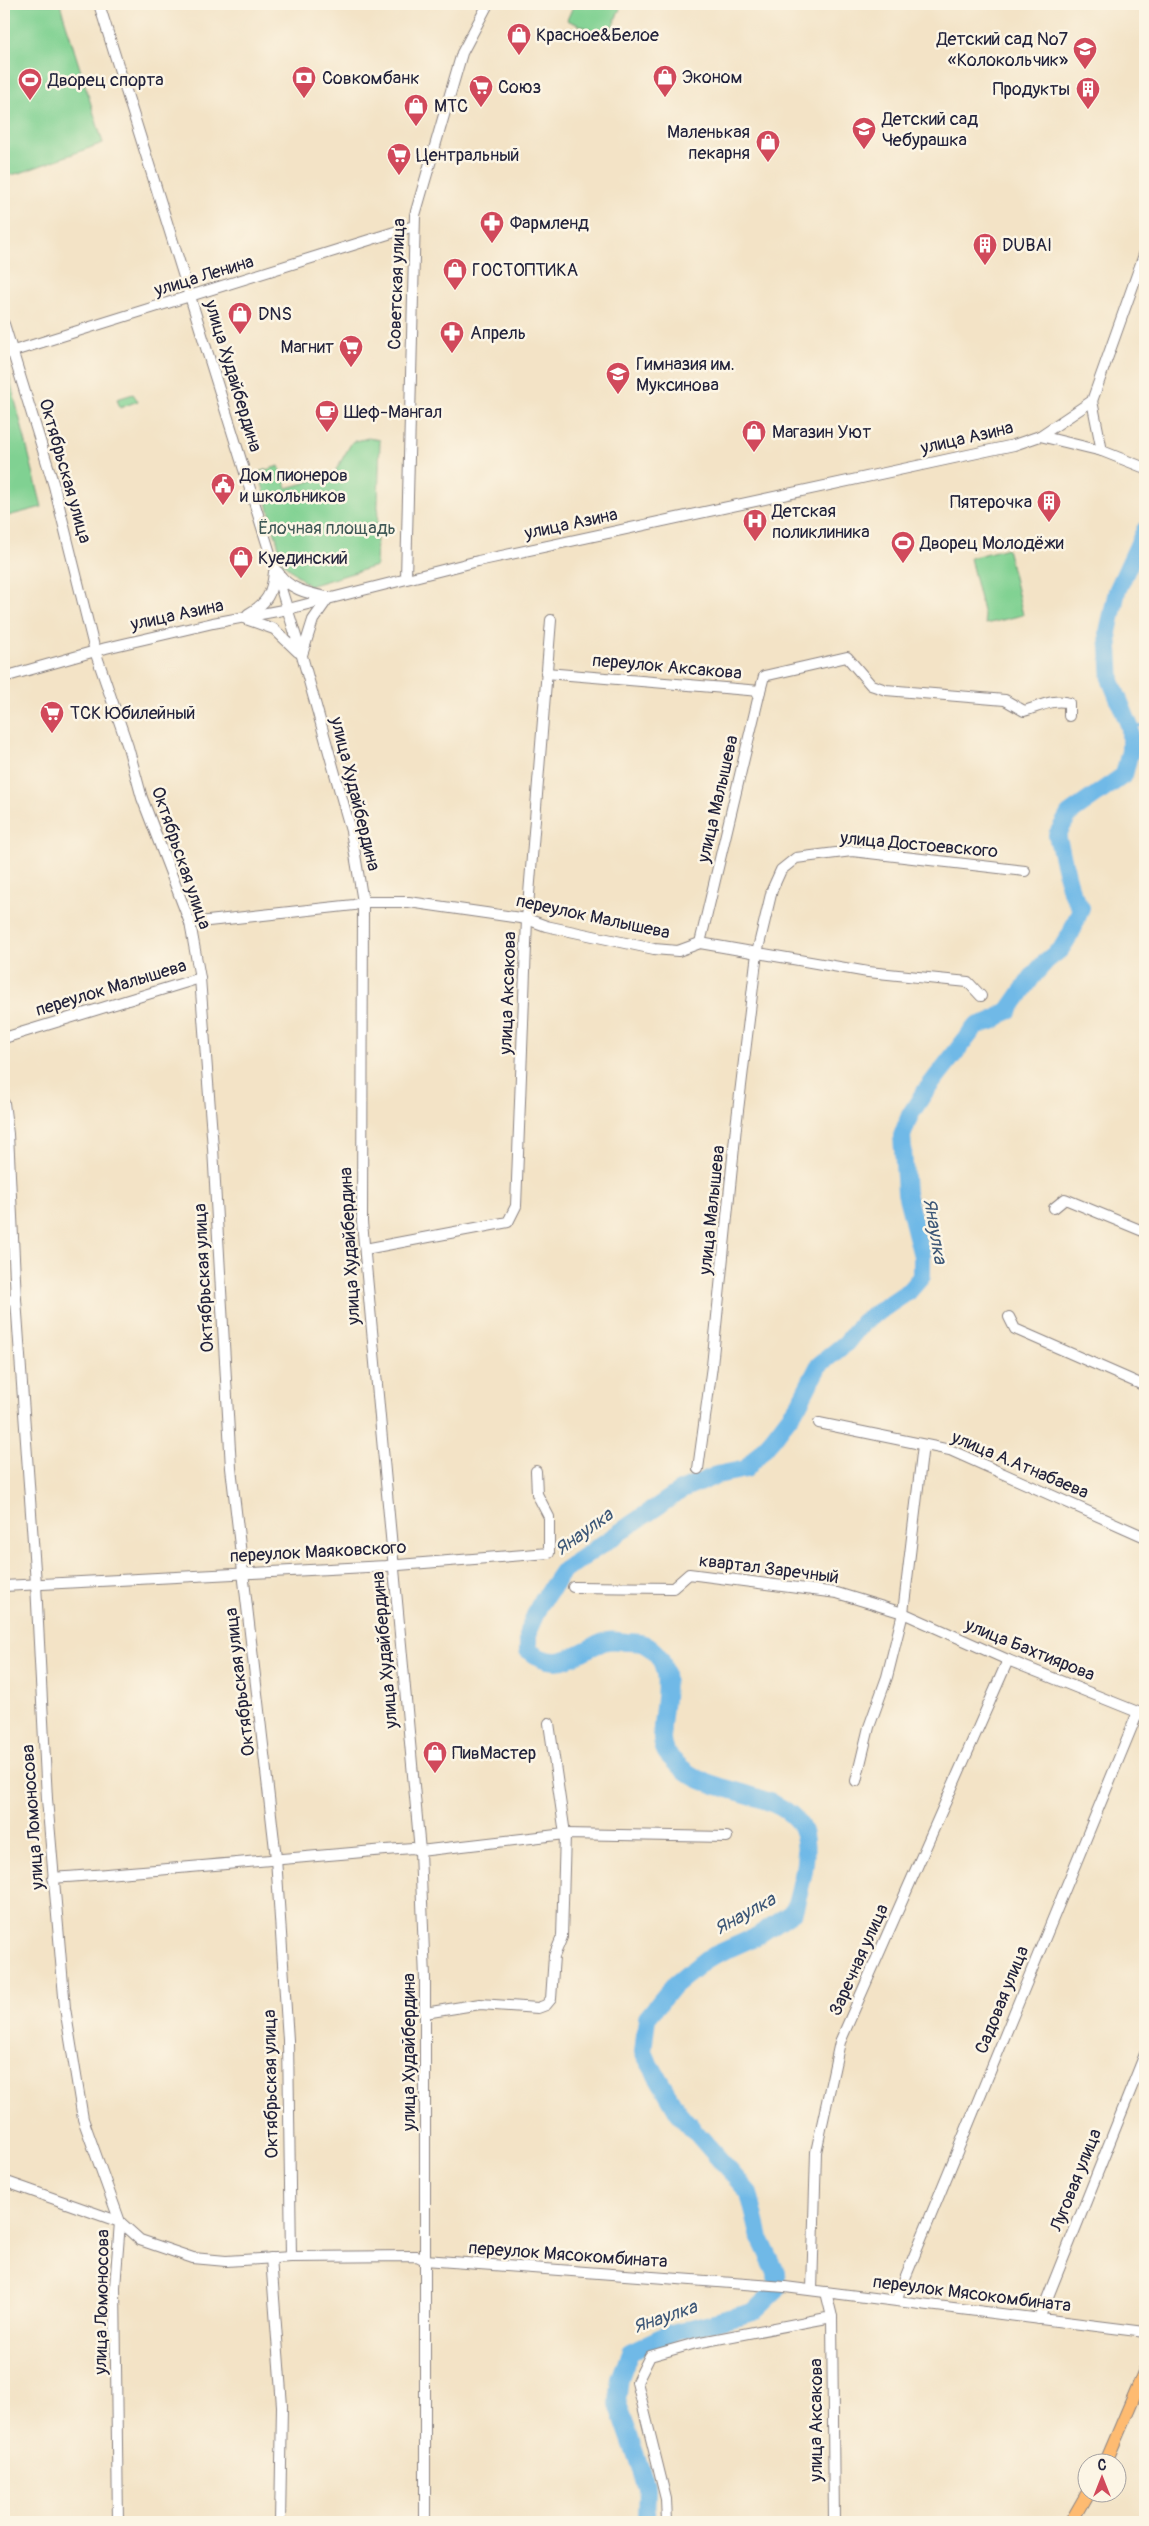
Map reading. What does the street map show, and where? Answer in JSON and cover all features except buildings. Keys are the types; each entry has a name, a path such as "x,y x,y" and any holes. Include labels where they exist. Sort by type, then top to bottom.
{"main road":[{"path":"1109,2454 1145,2370"},
{"path":"1071,2522 1081,2504"}],"street":[{"name":"улица Худайбердина","path":"99,4 302,656 351,831 363,902 362,1222 366,1249 371,1334 420,1851 425,2013 425,2522"},
{"name":"Советская улица","path":"406,578 414,226 430,160 462,53 488,4"},
{"name":"улица Ленина","path":"8,353 191,298 414,226"},
{"path":"1102,451 1092,401 1145,252"},
{"name":"Октябрьская улица","path":"4,324 8,353 54,486 95,651 128,747 142,798 190,923 200,978 213,1148 231,1468 258,1684 276,1858 288,2040 291,2257"},
{"path":"1040,436 1092,401"},
{"name":"улица Азина","path":"4,676 95,651 288,609 406,578 1008,446 1040,436 1102,451 1145,468"},
{"path":"274,566 282,580 292,586 303,592 329,597 313,620 302,656"},
{"path":"240,618 263,606 273,583 274,566"},
{"path":"240,618 265,624 274,629 290,642 302,656"},
{"name":"улица Аксакова","path":"366,1249 508,1222 516,1206 527,919 551,620"},
{"name":"переулок Аксакова","path":"546,673 760,691 764,676 847,657 871,685 886,690 1005,700 1024,711 1043,703 1063,701 1069,703 1069,716"},
{"name":"улица Малышева","path":"700,943 760,691"},
{"name":"улица Достоевского","path":"757,953 772,890 781,870 796,858 852,851 1026,871"},
{"name":"переулок Малышева","path":"190,923 354,905 363,902 409,902 527,919 546,926 654,949 678,951 700,943 868,972 968,982 981,996"},
{"name":"улица Малышева","path":"698,1469 712,1366 736,1128 757,953"},
{"name":"переулок Малышева","path":"4,1038 200,978"},
{"name":"улица Ломоносова","path":"4,1103 8,1134 16,1299 36,1584 53,1878 66,2008 82,2120 120,2222 115,2287 118,2522"},
{"path":"1054,1208 1065,1199 1145,1232"},
{"path":"4,1300 16,1299"},
{"path":"1009,1317 1015,1329 1145,1386"},
{"name":"улица А.Атнабаева","path":"819,1423 950,1450 1145,1537"},
{"path":"856,1781 869,1727 887,1677 903,1613 923,1445"},
{"name":"переулок Маяковского","path":"4,1586 394,1565 549,1553 549,1517 537,1494 536,1471"},
{"name":"квартал Заречный","path":"573,1587 673,1588 689,1574 837,1593 903,1613"},
{"name":"улица Бахтиярова","path":"903,1613 1008,1660 1142,1713"},
{"name":"Заречная улица","path":"812,2290 816,2152 840,2042 1008,1660"},
{"name":"Садовая улица","path":"896,2300 1142,1713"},
{"path":"425,2013 480,2004 538,2008 546,2005 551,2000 554,1956 562,1937 565,1834 549,1723"},
{"path":"53,1878 159,1871 276,1858 413,1848 420,1851 565,1834 727,1837"},
{"name":"Луговая улица","path":"1039,2318 1145,2054"},
{"name":"переулок Мясокомбината","path":"4,2180 120,2222 140,2240 193,2258 226,2261 291,2257 417,2256 425,2260 785,2287 1145,2332"},
{"path":"271,2258 282,2406 280,2522"},
{"name":"улица Аксакова","path":"826,2292 832,2317 834,2522"},
{"path":"667,2522 666,2499 637,2382 650,2356 696,2343 832,2317"}],"green space":[{"path":"4,4 60,4 103,143 20,173 4,176"},
{"path":"574,4 622,4 608,37 567,20"},
{"path":"4,361 42,507 4,517"},
{"path":"133,394 138,401 120,408 117,399"},
{"name":"Ёлочная площадь","path":"368,438 380,440 376,566 309,586 283,563 259,472 279,466 287,488 333,475 352,442"},
{"path":"1007,548 1023,615 986,624 970,558"}],"waterway":[{"name":"Янаулка","path":"646,2522 647,2488 617,2401 620,2379 630,2352 668,2334 753,2312 777,2289 776,2272 760,2238 749,2193 678,2112 643,2052 647,2018 673,1986 706,1959 757,1936 794,1911 804,1868 805,1841 801,1826 791,1815 778,1806 697,1778 668,1755 663,1744 662,1731 666,1683 664,1668 657,1654 644,1644 607,1641 568,1659 549,1661 528,1650 528,1631 539,1606 563,1571 680,1491 717,1475 746,1469 799,1404 819,1365 846,1343 863,1322 909,1291 922,1276 922,1256 906,1193 902,1136 910,1115 924,1093 976,1026 992,1021 1009,1010 1032,977 1046,961 1061,949 1071,933 1081,908 1071,891 1057,835 1069,814 1124,775 1130,751 1130,727 1111,681 1108,632 1117,591 1145,530"},
{"path":"1130,727 1145,725"}],"place":[{"name":"Красное&Белое","path":"519,56"},
{"name":"Детский сад №7 «Колокольчик»","path":"1085,70"},
{"name":"Эконом","path":"665,98"},
{"name":"Совкомбанк","path":"304,99"},
{"name":"Дворец спорта","path":"30,101"},
{"name":"Союз","path":"481,108"},
{"name":"Продукты","path":"1088,110"},
{"name":"МТС","path":"416,127"},
{"name":"Детский сад Чебурашка","path":"864,150"},
{"name":"Маленькая пекарня","path":"768,163"},
{"name":"Центральный","path":"399,176"},
{"name":"Фармленд","path":"492,244"},
{"name":"DUBAI","path":"985,266"},
{"name":"ГОСТОПТИКА","path":"455,291"},
{"name":"DNS","path":"240,335"},
{"name":"Апрель","path":"452,354"},
{"name":"Магнит","path":"351,368"},
{"name":"Гимназия им. Муксинова","path":"618,395"},
{"name":"Шеф-Мангал","path":"327,433"},
{"name":"Магазин Уют","path":"754,453"},
{"name":"Дом пионеров и школьников","path":"223,506"},
{"name":"Пятерочка","path":"1049,523"},
{"name":"Детская поликлиника","path":"755,542"},
{"name":"Дворец Молодёжи","path":"903,564"},
{"name":"Куединский","path":"241,579"},
{"name":"ТСК Юбилейный","path":"52,734"},
{"name":"ПивМастер","path":"435,1774"}]}
